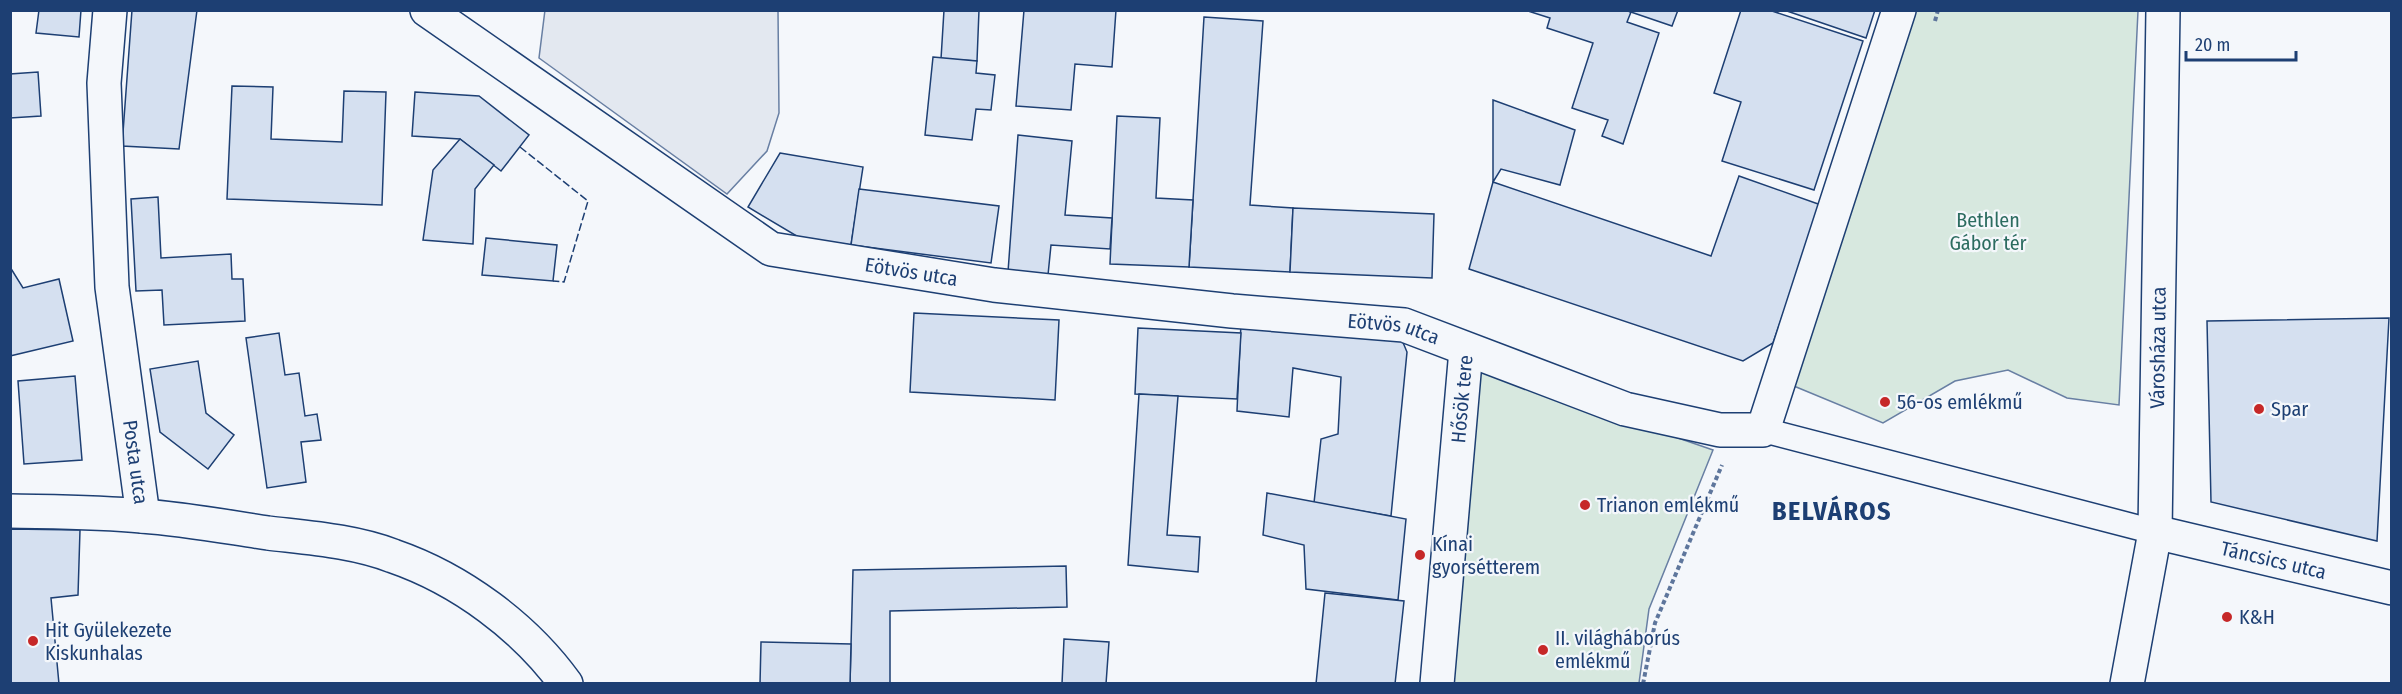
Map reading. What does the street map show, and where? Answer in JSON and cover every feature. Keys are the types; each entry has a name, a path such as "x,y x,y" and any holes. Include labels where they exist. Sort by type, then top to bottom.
{"street":[{"name":"Posta utca","path":"110,10 104,83 112,287 143,516 337,542 393,555 439,575 477,599 519,632 553,665 566,684"},
{"name":"Eötvös utca","path":"427,10 771,249 994,285 1232,311 1404,325 1466,350"},
{"path":"1899,10 1763,430 2155,532"},
{"name":"Városháza utca","path":"2127,684 2155,532 2163,10"},
{"name":"Hősök tere","path":"1437,684 1466,350 1625,409 1720,430 1763,430"},
{"path":"10,511 143,516"},
{"name":"Táncsics utca","path":"2155,532 2391,588"}],"green space":[{"name":"Bethlen Gábor tér","path":"1915,11 2138,11 2119,405 2067,398 2008,370 1955,381 1883,423 1789,384"},
{"path":"1478,369 1713,450 1649,609 1639,683 1450,684"}],"shaded area":[{"path":"545,10 778,11 779,113 767,151 727,194 539,58"}],"building":[{"path":"39,10 81,10 79,37 36,33"},
{"path":"132,10 197,10 179,149 122,146"},
{"path":"944,10 979,10 977,61 941,59"},
{"path":"1024,10 1116,10 1112,67 1075,64 1071,110 1016,106"},
{"path":"1625,10 1631,12 1627,22 1659,33 1623,144 1602,136 1608,120 1572,108 1593,43 1547,28 1550,18 1528,11"},
{"path":"1625,10 1678,10 1672,26"},
{"path":"1741,10 1769,10 1863,41 1814,190 1722,161 1741,102 1714,93"},
{"path":"1784,10 1875,10 1866,38"},
{"path":"1204,17 1263,21 1250,205 1293,208 1290,272 1189,267"},
{"path":"933,57 977,61 976,73 995,75 991,110 976,109 972,140 925,135"},
{"path":"38,72 41,116 10,118 10,74"},
{"path":"232,86 273,87 271,139 342,142 344,91 386,92 382,205 227,199"},
{"path":"415,92 479,96 529,135 501,171 460,139 412,136"},
{"path":"1493,100 1575,130 1560,185 1501,169 1493,182"},
{"path":"1117,116 1160,118 1156,198 1193,200 1189,267 1110,264"},
{"path":"1018,135 1072,141 1065,215 1112,218 1110,249 1051,245 1048,275 1008,272"},
{"path":"460,139 494,165 475,189 473,244 423,240 433,170"},
{"path":"780,153 863,167 851,245 800,238 748,207"},
{"path":"1739,176 1821,205 1773,343 1743,361 1469,269 1493,182 1711,256"},
{"path":"859,189 999,206 991,263 851,245"},
{"path":"158,197 161,258 231,254 232,279 243,279 245,321 164,325 162,290 136,291 131,199"},
{"path":"1293,208 1434,214 1432,278 1290,272"},
{"path":"486,238 557,245 553,281 482,275"},
{"path":"10,267 23,288 59,279 73,341 10,356"},
{"path":"914,313 1059,320 1055,400 910,392"},
{"path":"2389,318 2377,541 2211,502 2207,321"},
{"path":"1241,323 1399,333 1407,352 1391,516 1314,503 1321,439 1338,434 1341,377 1293,368 1289,417 1237,411"},
{"path":"1138,328 1241,333 1237,399 1135,394"},
{"path":"279,333 285,375 299,373 305,416 317,414 321,440 301,442 306,482 267,488 246,338"},
{"path":"198,361 206,413 234,435 208,469 160,432 150,369"},
{"path":"75,376 82,460 24,464 18,381"},
{"path":"1139,394 1178,396 1167,535 1200,537 1198,572 1128,565"},
{"path":"1267,493 1406,519 1398,600 1306,589 1304,545 1263,535"},
{"name":"Hit Gyülekezete Kiskunhalas","path":"10,529 80,530 78,595 51,598 59,684 10,684"},
{"path":"1066,566 1067,607 890,611 890,684 850,684 853,570"},
{"path":"1325,593 1404,601 1395,684 1316,684"},
{"path":"1064,639 1109,642 1106,684 1062,684"},
{"path":"761,642 851,644 850,684 760,684"}],"fence":[{"path":"520,147 588,201 564,282 553,281"}],"place":[{"name":"56-os emlékmű","path":"1885,402"},
{"name":"Spar","path":"2259,409"},
{"name":"Trianon emlékmű","path":"1585,505"},
{"name":"Kínai gyorsétterem","path":"1420,555"},
{"name":"K&H","path":"2227,617"},
{"name":"Hit Gyülekezete Kiskunhalas","path":"33,641"},
{"name":"II. világháborús emlékmű","path":"1543,650"}],"district":[{"name":"BELVÁROS","path":"1832,511"}]}
